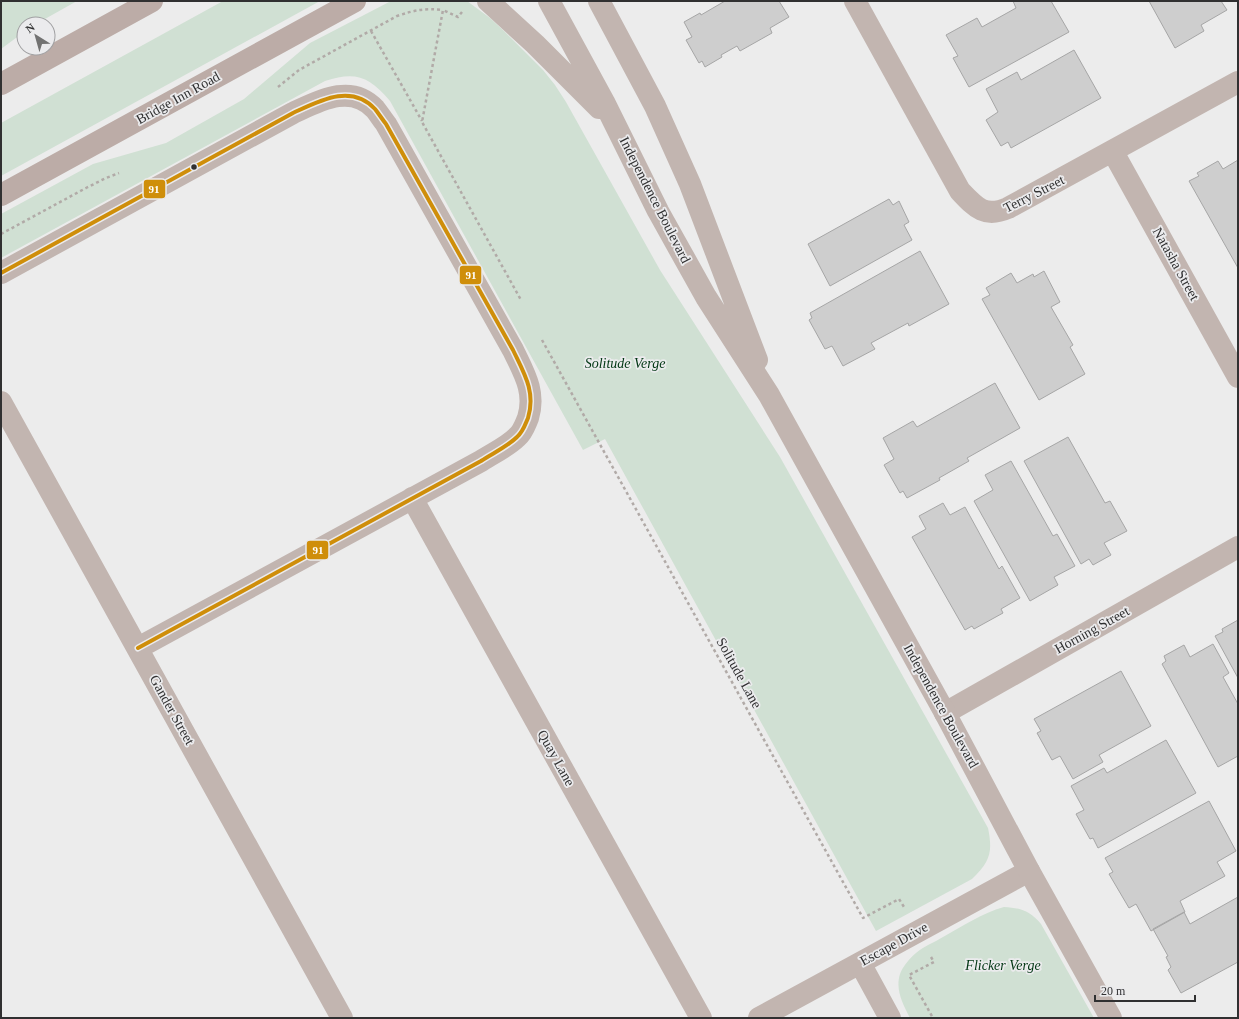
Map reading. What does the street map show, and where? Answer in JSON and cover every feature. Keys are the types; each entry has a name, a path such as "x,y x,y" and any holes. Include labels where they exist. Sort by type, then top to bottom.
{"main road":[{"path":"1,84 152,1"},
{"name":"Bridge Inn Road","path":"1,195 355,1"}],"street":[{"path":"488,1 535,44 616,124"},
{"name":"Independence Boulevard","path":"549,1 616,124 658,211 706,297 769,395 945,713 1029,871 1111,1018"},
{"name":"Independence Boulevard","path":"599,1 655,106 690,184 748,334 769,395"},
{"name":"Terry Street","path":"855,1 960,191 980,210 988,212 1000,212 1008,208 1113,152 1238,82"},
{"path":"1,273 293,113 332,96 344,95 363,100 374,108 386,124 513,350 526,379 531,395 531,406 525,426 518,436 505,446 481,461 138,648"},
{"name":"Natasha Street","path":"1113,152 1238,377"},
{"name":"Gander Street","path":"1,402 342,1018"},
{"name":"Quay Lane","path":"412,498 701,1018"},
{"name":"Horning Street","path":"945,713 1238,547"},
{"name":"Escape Drive","path":"759,1018 1029,871"},
{"path":"860,963 890,1018"}],"path":[{"path":"422,122 443,10 458,17"},
{"path":"371,31 521,301"},
{"name":"Solitude Lane","path":"540,335 863,918 899,899"},
{"path":"933,1018 909,975 934,962"}],"green space":[{"path":"1,1 77,1 50,16 16,16 16,38 1,49"},
{"path":"223,1 320,1 1,176 1,123"},
{"name":"Solitude Verge","path":"391,1 467,1 490,18 504,31 543,70 555,85 660,270 780,457 988,828 990,844 989,856 983,867 972,879 876,931 605,439 583,450 390,101 368,81 353,76 345,76 325,81 1,258 1,214 93,164 166,143 244,99 310,43"},
{"name":"Flicker Verge","path":"1004,907 1025,911 1041,924 1094,1018 910,1018 900,997 898,986 900,974 909,960 922,948 965,924 980,916"}],"building":[{"path":"725,1 779,1 789,17 770,28 772,33 740,51 737,46 721,55 722,57 705,67 702,61 699,63 686,40 692,37 684,22 700,13 701,15"},
{"path":"1013,1 1051,1 1069,32 969,87 953,58 958,56 946,35 977,18 982,27 1016,8"},
{"path":"1149,1 1221,1 1227,10 1201,25 1204,31 1175,48"},
{"path":"1074,50 1101,98 1011,148 1008,142 1001,146 986,120 998,112 986,89 1017,72 1021,80"},
{"path":"1238,160 1238,268 1189,181 1199,176 1197,173 1218,161 1223,169"},
{"path":"889,199 893,205 899,201 909,222 904,225 912,240 830,286 808,244"},
{"path":"920,251 949,304 909,326 908,323 871,343 875,349 843,366 832,346 825,349 809,320 812,318 810,313"},
{"path":"1044,271 1060,302 1051,307 1073,345 1070,347 1085,374 1039,400 982,299 990,295 986,288 1011,273 1017,283 1033,274 1034,277"},
{"path":"995,383 1020,428 967,458 969,461 939,478 940,480 907,498 903,491 900,493 884,465 894,459 883,438 913,421 917,427"},
{"path":"1068,437 1105,503 1110,501 1127,531 1104,543 1111,555 1093,565 1089,559 1081,564 1024,461"},
{"path":"1011,461 1053,536 1057,534 1075,566 1054,577 1058,585 1030,601 974,501 993,490 985,475"},
{"path":"943,503 950,515 965,507 999,569 1002,566 1020,598 1001,609 1003,613 974,629 972,626 965,630 912,537 926,529 919,516"},
{"path":"1238,620 1238,678 1215,636 1223,632 1222,629"},
{"path":"1213,644 1229,673 1223,677 1238,704 1238,756 1218,767 1162,664 1166,661 1164,656 1184,645 1190,657"},
{"path":"1121,671 1151,726 1099,755 1103,762 1073,779 1060,756 1052,760 1037,733 1041,731 1034,719"},
{"path":"1166,740 1196,793 1098,848 1093,838 1090,839 1076,814 1084,810 1071,786 1104,768 1107,773"},
{"path":"1209,801 1236,851 1217,862 1225,876 1180,901 1185,912 1151,931 1136,904 1129,908 1109,874 1113,872 1105,858"},
{"path":"1238,897 1238,962 1181,993 1168,970 1171,967 1166,957 1168,956 1153,929 1184,912 1190,924"}],"transit line":[{"name":"91","path":"1,273 293,113 313,104 335,97 356,97 366,101 375,109 386,124 513,350 528,383 531,400 528,418 521,433 509,444 481,461 138,648"}]}
